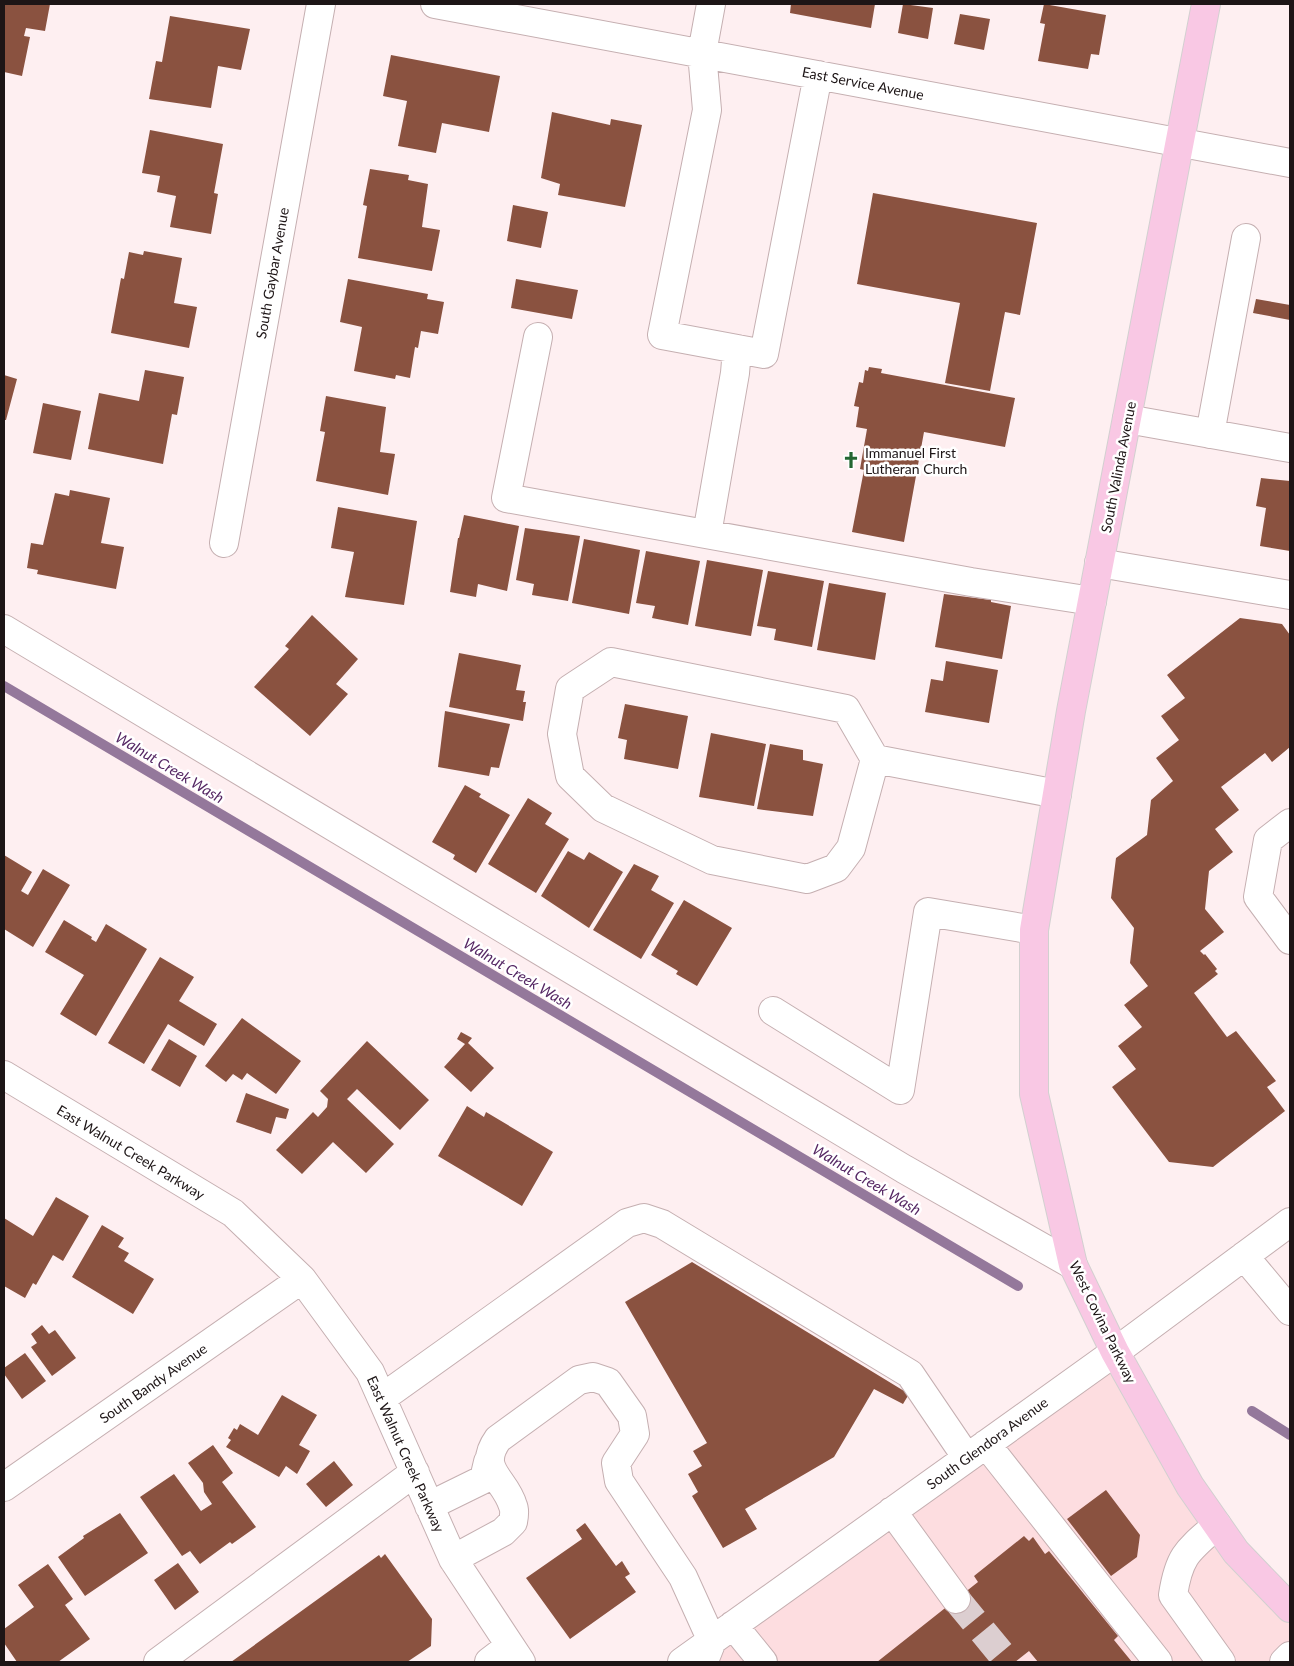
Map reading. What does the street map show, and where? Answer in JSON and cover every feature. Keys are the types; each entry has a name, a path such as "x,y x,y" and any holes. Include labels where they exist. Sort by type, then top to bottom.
{"main road":[{"name":"South Valinda Avenue","path":"1034,930 1099,563 1206,4"},
{"name":"West Covina Parkway","path":"1034,930 1034,1094 1073,1265 1115,1352 1190,1486 1236,1552 1290,1608"}],"street":[{"name":"South Gaybar Avenue","path":"224,543 321,4"},
{"name":"East Service Avenue","path":"435,4 1290,163"},
{"path":"711,4 702,53 707,110 662,335 764,354 818,75"},
{"path":"1210,434 1246,238"},
{"path":"538,337 506,498 971,582 1092,601"},
{"path":"707,534 735,373 737,349"},
{"path":"1127,419 1290,448"},
{"path":"1099,563 1290,595"},
{"path":"4,629 904,1169 1073,1265"},
{"path":"875,759 851,848 836,868 807,879 712,860 603,808 570,776 562,734 570,689 611,662 846,709 875,759 1057,794"},
{"path":"1290,823 1268,840 1258,898 1290,940"},
{"path":"773,1011 900,1090 928,912 1034,930"},
{"name":"East Walnut Creek Parkway","path":"4,1075 233,1213 302,1279 370,1372 453,1559 516,1654"},
{"path":"382,1398 627,1223 644,1218 662,1224 910,1374 1158,1662"},
{"name":"South Glendora Avenue","path":"682,1662 716,1643 892,1511 1115,1352 1290,1222"},
{"path":"1244,1256 1290,1311"},
{"name":"South Bandy Avenue","path":"4,1487 302,1279"},
{"path":"429,1506 484,1479 490,1451 498,1439 579,1380 593,1377 608,1382 632,1416 635,1434 616,1463 620,1481 683,1577 716,1643 764,1662"},
{"path":"453,1559 503,1532 513,1522 514,1506 488,1462"},
{"path":"158,1662 414,1472"},
{"path":"892,1511 956,1599"},
{"path":"1216,1525 1187,1551 1177,1570 1173,1595 1221,1662"},
{"path":"489,1662 516,1654"},
{"path":"1284,1662 1290,1656"}],"shaded area":[{"path":"1115,1352 1190,1486 1290,1608 1290,1662 681,1662"}],"building":[{"path":"4,4 50,4 45,31 26,28 24,36 30,37 22,76 4,72"},
{"path":"791,4 875,4 871,28 790,13"},
{"path":"903,4 933,8 928,39 898,33"},
{"path":"1044,4 1106,15 1099,55 1091,54 1088,69 1038,61 1045,24 1040,23"},
{"path":"960,14 990,19 984,50 954,44"},
{"path":"170,16 250,29 241,70 218,66 211,108 149,99 156,61 162,62"},
{"path":"391,55 500,76 489,132 442,123 436,153 398,146 407,101 383,96"},
{"path":"552,112 610,125 611,119 642,125 625,207 558,195 560,184 541,178"},
{"path":"150,130 223,144 214,193 218,194 211,234 170,227 176,196 157,192 160,176 142,173"},
{"path":"370,169 409,175 408,180 428,184 422,227 440,230 432,271 358,258 367,206 363,205"},
{"path":"873,193 1037,223 1020,315 1005,312 990,391 945,383 960,303 857,284"},
{"path":"513,205 548,212 541,248 507,241"},
{"path":"144,251 182,258 174,303 197,307 189,348 111,333 121,278 124,279 129,252 143,255"},
{"path":"348,279 428,294 427,299 444,302 438,334 421,331 418,348 415,347 410,378 396,375 395,379 354,371 362,327 340,322"},
{"path":"516,279 578,290 572,319 511,308"},
{"path":"1256,299 1290,305 1290,320 1253,313"},
{"path":"869,367 882,369 881,373 1015,398 1005,447 924,432 904,542 852,532 864,470 860,469 867,429 856,427 859,407 854,406 859,382 863,383 865,370 868,371"},
{"path":"145,370 184,377 177,415 172,414 163,464 88,449 99,393 139,401"},
{"path":"4,375 17,379 6,420 4,420"},
{"path":"326,396 386,407 380,452 395,454 388,495 316,481 325,432 320,431"},
{"path":"43,403 81,411 71,460 33,453"},
{"path":"1261,478 1290,481 1290,551 1260,546 1266,508 1256,506"},
{"path":"70,490 110,498 101,543 124,547 116,589 37,574 38,570 27,568 31,543 43,545 55,493 69,496"},
{"path":"338,507 417,521 404,605 345,597 354,552 331,548"},
{"path":"464,515 519,526 507,591 478,584 476,597 450,592 458,538"},
{"path":"525,528 580,536 568,601 532,595 534,584 516,580"},
{"path":"584,539 640,550 629,614 572,603"},
{"path":"646,551 700,561 688,625 652,618 655,606 636,603"},
{"path":"707,560 763,570 751,636 695,626"},
{"path":"768,571 824,581 812,647 774,640 776,629 757,626"},
{"path":"829,583 886,593 875,660 817,650"},
{"path":"944,594 991,600 991,602 1011,606 1002,659 935,647"},
{"path":"312,615 358,659 336,684 348,694 310,736 254,687 289,649 285,646"},
{"path":"1240,618 1282,624 1290,635 1290,747 1272,762 1265,753 1221,787 1239,810 1215,829 1233,852 1209,871 1205,909 1224,932 1200,951 1205,954 1217,969 1215,971 1218,974 1194,993 1227,1037 1236,1031 1276,1081 1267,1087 1285,1111 1213,1167 1169,1162 1112,1087 1136,1069 1118,1046 1142,1027 1124,1005 1148,986 1130,963 1134,928 1111,898 1116,858 1147,835 1151,800 1173,781 1156,758 1179,740 1161,716 1185,698 1167,675"},
{"path":"459,653 521,665 516,690 525,691 523,702 526,702 523,721 449,707"},
{"path":"946,661 998,670 989,723 925,712 931,679 943,681"},
{"path":"625,704 688,716 678,769 624,759 627,740 618,738"},
{"path":"445,711 510,724 499,768 491,767 489,776 438,767"},
{"path":"711,733 766,744 754,806 699,797"},
{"path":"770,744 803,750 803,760 823,764 813,816 757,809"},
{"path":"465,785 481,794 479,797 510,815 476,873 453,859 455,855 432,842"},
{"path":"528,798 552,813 545,824 569,839 536,893 488,864"},
{"path":"568,851 584,860 589,852 623,872 589,928 541,896"},
{"path":"4,855 32,872 21,891 28,895 43,869 70,885 33,947 4,929"},
{"path":"634,864 659,876 651,890 674,903 641,959 593,930"},
{"path":"684,900 732,928 697,986 676,974 678,971 651,955"},
{"path":"64,920 92,937 91,939 96,942 106,924 147,949 96,1036 60,1014 84,975 45,952"},
{"path":"160,957 194,977 179,1001 217,1024 204,1046 168,1024 144,1064 108,1043"},
{"path":"242,1018 301,1061 276,1094 247,1073 242,1080 233,1074 226,1082 205,1066"},
{"path":"461,1032 472,1038 468,1043 494,1068 471,1092 444,1067 465,1044 457,1039"},
{"path":"169,1039 197,1056 180,1087 151,1070"},
{"path":"367,1041 429,1100 400,1130 357,1089 347,1099 394,1144 366,1173 333,1142 302,1174 276,1150 313,1112 318,1117 327,1107 328,1099 320,1091"},
{"path":"246,1093 289,1109 286,1119 276,1117 271,1134 236,1122"},
{"path":"467,1106 484,1117 486,1112 553,1152 522,1206 438,1156"},
{"path":"56,1197 89,1216 63,1261 53,1255 36,1285 33,1283 25,1298 4,1286 4,1218 33,1236"},
{"path":"102,1225 124,1238 118,1247 129,1253 124,1261 154,1279 133,1314 72,1277"},
{"path":"692,1262 909,1394 903,1404 874,1389 834,1457 745,1509 757,1529 723,1548 692,1496 698,1492 688,1474 702,1466 693,1451 707,1443 625,1302"},
{"path":"42,1325 49,1334 55,1330 76,1358 52,1376 31,1347 37,1343 31,1334"},
{"path":"25,1353 46,1381 22,1399 4,1374 4,1368"},
{"path":"282,1395 317,1415 299,1445 310,1451 297,1474 286,1466 279,1477 226,1447 231,1440 228,1438 234,1428 237,1430 240,1424 258,1435"},
{"path":"213,1445 233,1473 222,1482 256,1527 232,1544 230,1542 200,1564 190,1551 182,1556 140,1497 174,1474 201,1511 212,1504 204,1492 203,1483 188,1463"},
{"path":"334,1461 353,1485 326,1507 306,1484"},
{"path":"1106,1490 1140,1535 1137,1557 1111,1576 1067,1519"},
{"path":"120,1513 148,1553 85,1596 58,1557 84,1538 83,1536"},
{"path":"585,1523 616,1566 622,1561 630,1574 625,1577 636,1592 570,1639 526,1578 582,1539 576,1530"},
{"path":"1024,1536 1029,1541 1033,1537 1045,1554 1049,1551 1118,1636 1114,1640 1132,1662 1038,1662 1029,1651 1015,1662 877,1662 978,1582 974,1576"},
{"path":"385,1554 432,1619 431,1646 407,1662 231,1662 379,1555 381,1558"},
{"path":"178,1563 199,1592 175,1610 154,1580"},
{"path":"48,1564 73,1599 65,1605 90,1639 58,1662 17,1662 4,1643 4,1629 34,1607 18,1585"}],"waterway":[{"name":"Walnut Creek Wash","path":"4,686 1018,1286"},
{"name":"Walnut Creek Wash","path":"1252,1411 1290,1435"}],"tunnel":[{"path":"956,1599 1008,1662"}],"place":[{"name":"Immanuel First Lutheran Church","path":"851,460"}]}
